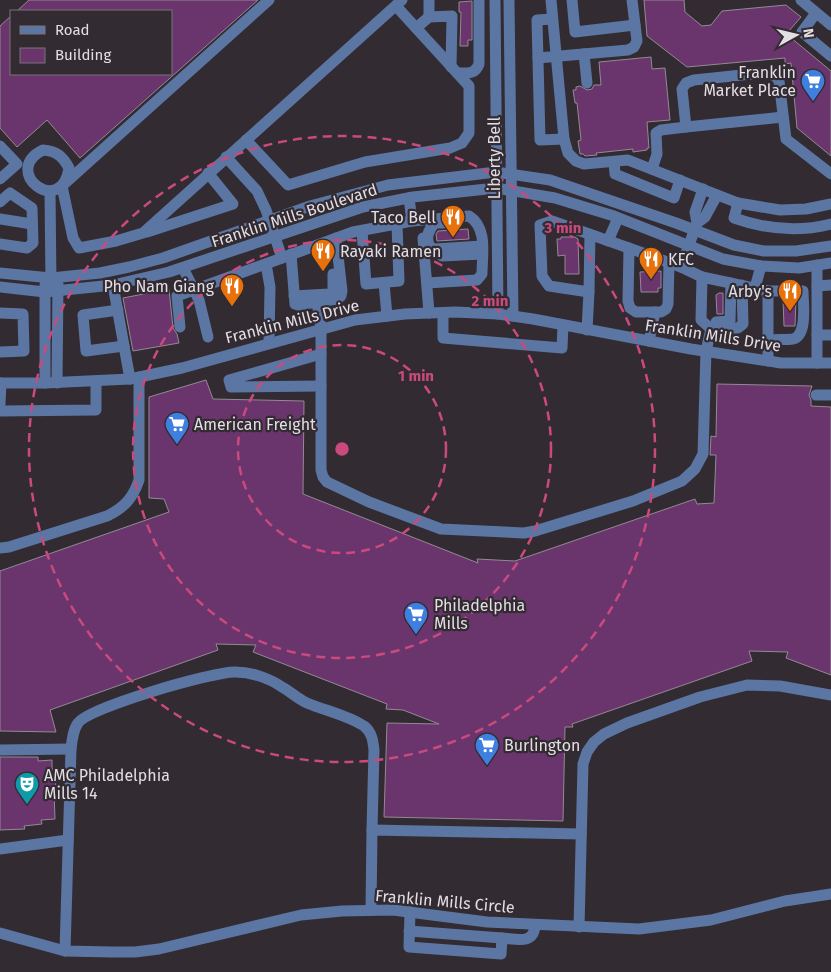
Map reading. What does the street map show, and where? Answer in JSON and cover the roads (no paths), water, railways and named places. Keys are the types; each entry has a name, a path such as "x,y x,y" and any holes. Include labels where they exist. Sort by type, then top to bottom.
{"street":[{"path":"0,146 21,164 28,180 36,188 50,191 62,186 269,0"},
{"path":"428,17 430,0"},
{"path":"454,70 473,73 477,70 479,64 479,0"},
{"name":"Liberty Bell","path":"496,0 498,314"},
{"name":"Liberty Bell","path":"509,0 513,316"},
{"path":"538,58 628,50 634,47 637,42 632,0"},
{"path":"800,0 831,25"},
{"path":"144,233 226,157 399,3 416,28 468,86 470,133 462,143 450,148 365,162 288,185 246,140"},
{"path":"564,139 540,140 537,20 552,9 572,3 575,32"},
{"path":"552,9 564,139 568,153 576,161 584,164 628,160 738,203 780,210 806,209 831,204"},
{"path":"816,13 802,32 831,56"},
{"path":"416,28 428,17 452,16 454,70"},
{"path":"554,34 635,25"},
{"path":"584,54 588,82"},
{"path":"686,127 682,89 686,83 694,80 771,74 776,76 779,82 786,140 831,174"},
{"path":"652,169 657,154 656,133 661,130 783,117"},
{"path":"0,179 35,153 51,150 58,154 69,168 62,186 73,238 79,248 116,242 234,204 208,174"},
{"path":"226,157 257,191 275,236 286,256 295,304 337,299 341,296 342,291 334,239"},
{"path":"614,162 614,174 674,198 680,180"},
{"name":"Franklin Mills Boulevard","path":"0,273 51,278 100,273 163,258 310,206 388,185 496,172 550,180 695,226 734,245 764,251 796,251 831,246"},
{"name":"Franklin Mills Boulevard","path":"0,287 51,292 113,285 183,268 363,207 409,198 496,188 555,198 618,218 723,259 761,266 799,268 831,263"},
{"path":"681,267 695,226 695,212 703,189"},
{"path":"50,191 51,383"},
{"path":"0,202 10,194 32,208 33,243 27,248 0,244"},
{"path":"695,226 704,217 717,195"},
{"path":"409,198 424,231 422,242 425,257 429,313"},
{"path":"738,203 734,218 755,226 784,229 831,224"},
{"path":"348,212 358,232 366,284 400,281 397,224"},
{"path":"180,327 177,296 286,256 358,232 418,220 469,216 476,220 481,230 482,250 482,274 478,280 427,283"},
{"path":"608,241 618,218"},
{"path":"0,219 32,224"},
{"path":"476,220 435,223 430,228 427,242 430,247 435,249 482,250"},
{"path":"589,292 549,286 542,276 540,225 552,220 681,267 702,277 768,291 803,291 803,322 802,329 798,335 794,338 768,340"},
{"path":"587,330 590,234"},
{"path":"294,296 334,292 334,239"},
{"path":"629,248 628,301 630,308 636,312 661,312 666,309 668,304 669,263"},
{"path":"425,257 482,250"},
{"path":"266,264 270,287 269,343"},
{"path":"817,265 817,363"},
{"path":"755,288 761,266"},
{"path":"183,268 199,300 208,337"},
{"path":"702,277 701,320 711,328 738,328 743,324 736,284"},
{"path":"384,282 387,316"},
{"path":"701,316 716,322 730,321 736,284"},
{"path":"817,286 831,284"},
{"path":"0,548 9,547 107,516 129,502 135,492 139,480 134,378 124,346 113,285"},
{"path":"768,291 768,362"},
{"path":"317,302 321,328 321,470 323,477 327,482 369,502 442,530 524,533 535,531 633,502 682,481 695,469 703,454 706,351 711,328"},
{"path":"118,310 83,315 86,351 124,346"},
{"path":"649,341 655,312"},
{"path":"0,313 23,314 24,352 0,352"},
{"name":"Franklin Mills Drive","path":"0,383 51,383 134,378 182,368 354,320 429,313 498,314 781,364 831,363"},
{"path":"443,313 444,338 562,348 563,325"},
{"path":"817,335 831,335"},
{"path":"321,354 228,380 231,387 321,386"},
{"path":"0,411 96,410 96,381"},
{"path":"0,383 0,404"},
{"path":"816,395 831,395"},
{"path":"66,951 71,749 73,733 78,723 91,713 164,688 211,675 236,672 261,676 275,682 308,703 340,715 369,731 374,750 371,910"},
{"path":"579,927 583,764 587,752 594,742 604,734 627,723 700,697 747,685 780,686 831,695"},
{"path":"0,750 71,749"},
{"path":"372,830 581,834"},
{"path":"0,849 68,840"},
{"name":"Franklin Mills Circle","path":"0,933 66,951 135,952 182,944 301,915 371,910 393,910 487,922 639,929 710,920 785,901 831,894"},
{"path":"410,912 409,947 501,954 502,938"},
{"path":"409,931 525,939 531,937 535,925"}],"place":[{"name":"Franklin Market Place","path":"813,102"},
{"name":"Taco Bell","path":"453,238"},
{"name":"Rayaki Ramen","path":"323,272"},
{"name":"KFC","path":"651,280"},
{"name":"Pho Nam Giang","path":"232,307"},
{"name":"Arby's","path":"790,312"},
{"name":"American Freight","path":"177,445"},
{"name":"Philadelphia Mills","path":"416,635"},
{"name":"Burlington","path":"487,766"},
{"name":"AMC Philadelphia Mills 14","path":"27,805"}]}
